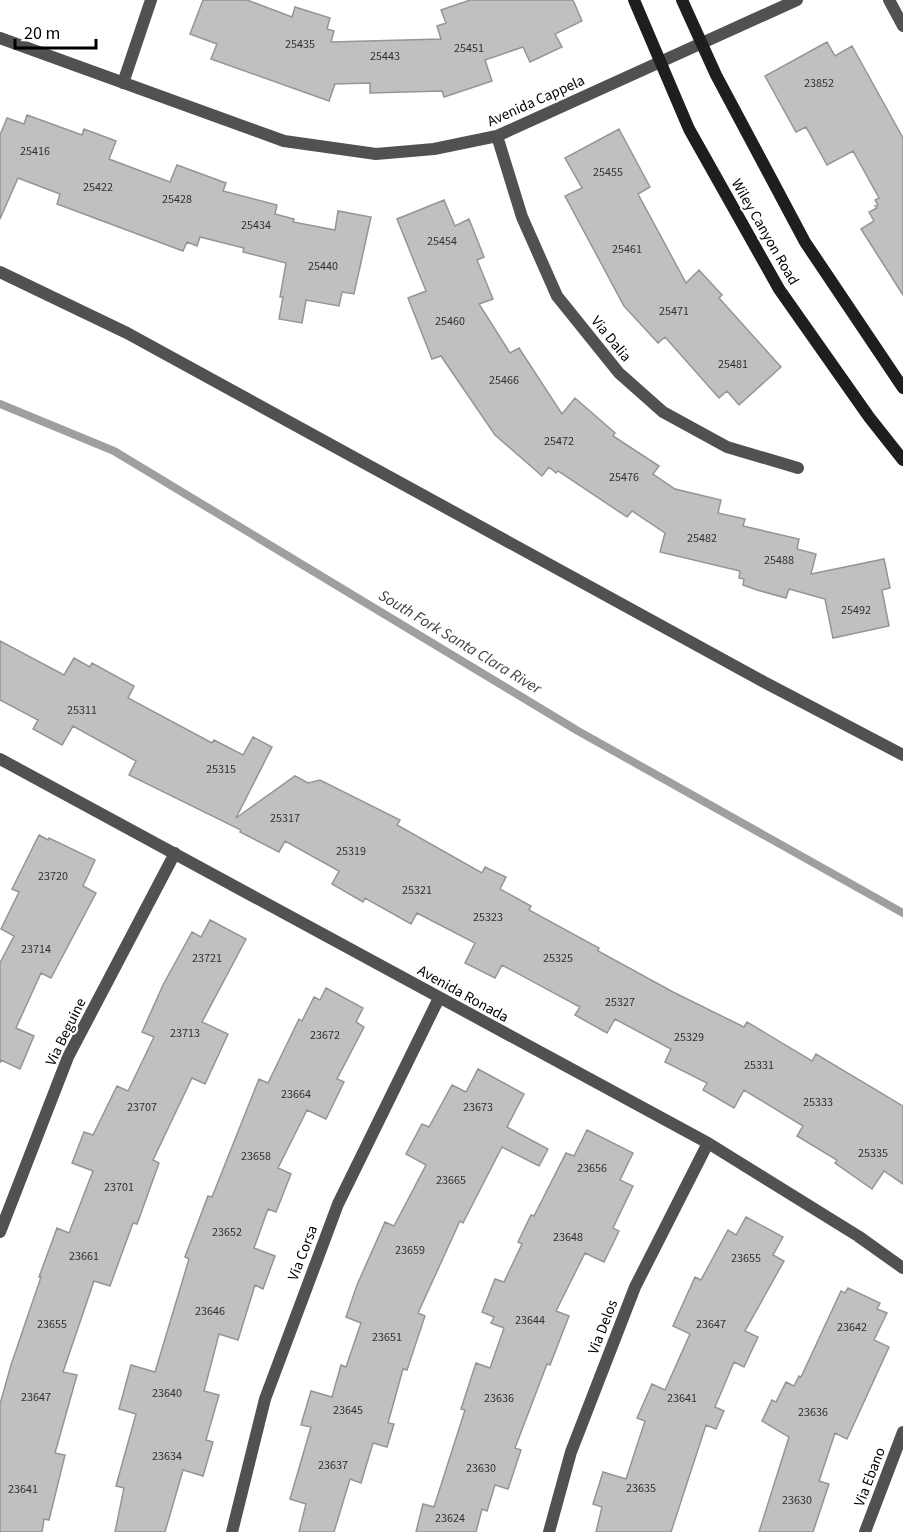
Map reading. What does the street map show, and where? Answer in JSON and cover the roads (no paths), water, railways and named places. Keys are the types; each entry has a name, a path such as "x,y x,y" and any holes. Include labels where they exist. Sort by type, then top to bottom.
{"main road":[{"name":"Wiley Canyon Road","path":"634,0 689,129 779,289 869,417 903,460"},
{"name":"Wiley Canyon Road","path":"682,0 723,88 805,242 903,388"}],"street":[{"path":"123,83 152,0"},
{"name":"Avenida Cappela","path":"0,38 284,141 376,154 434,149 497,136 797,0"},
{"path":"890,0 903,26"},
{"name":"Via Dalia","path":"497,136 522,217 557,296 619,373 663,412 727,447 798,468"},
{"path":"0,272 127,333 903,756"},
{"name":"Avenida Ronada","path":"0,759 708,1143 858,1236 903,1268"},
{"name":"Via Beguine","path":"0,1232 68,1057 175,854"},
{"name":"Via Corsa","path":"232,1532 265,1399 338,1204 438,998"},
{"name":"Via Delos","path":"549,1532 571,1452 635,1287 708,1143"},
{"name":"Via Ebano","path":"865,1532 903,1432"}],"waterway":[{"name":"South Fork Santa Clara River","path":"0,404 114,451 578,731 903,913"}]}
